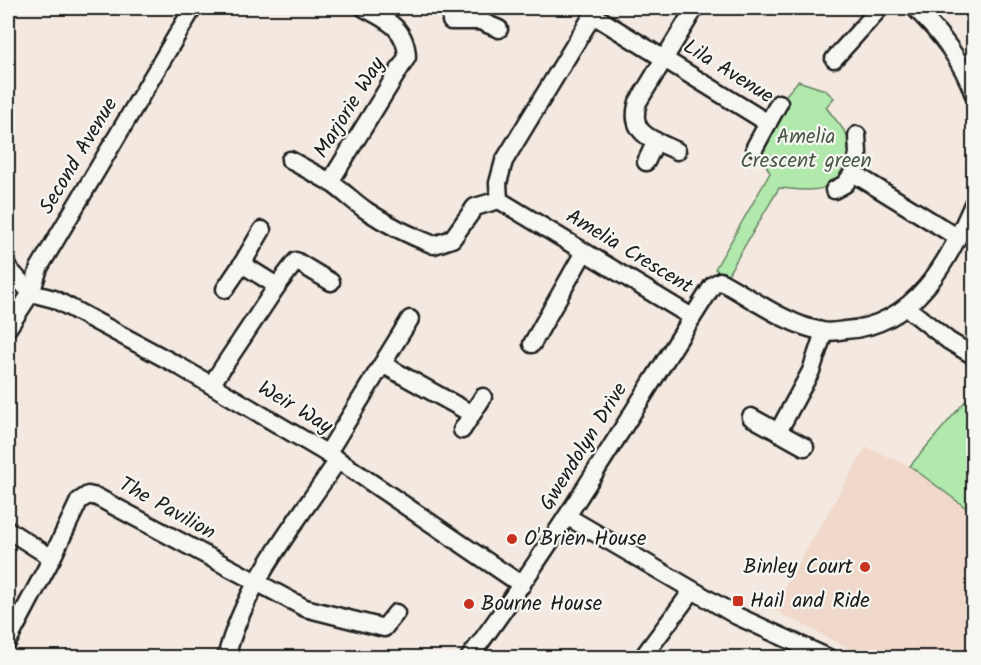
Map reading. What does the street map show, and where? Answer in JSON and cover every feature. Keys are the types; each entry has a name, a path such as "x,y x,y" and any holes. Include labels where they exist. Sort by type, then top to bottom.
{"street":[{"name":"Second Avenue","path":"8,328 31,293 39,268 193,8"},
{"name":"Marjorie Way","path":"330,182 407,57 407,45 393,23 364,8"},
{"name":"Lila Avenue","path":"677,152 656,141 636,126 634,115 638,102 695,8"},
{"path":"834,59 880,8"},
{"path":"915,8 941,34 963,69 973,93"},
{"path":"499,200 498,183 504,161 595,11"},
{"name":"Lila Avenue","path":"595,11 664,58 768,123"},
{"path":"451,21 481,14 499,29"},
{"name":"Lila Avenue","path":"755,147 779,104"},
{"path":"834,190 845,184 853,173 858,154 857,135"},
{"path":"646,162 656,141"},
{"name":"Marjorie Way","path":"290,160 330,182 352,197 365,210 412,237 434,245 452,239 475,207 499,200"},
{"path":"853,173 957,237"},
{"name":"Amelia Crescent","path":"499,200 692,317 713,285 720,281 799,324 824,332 856,330 879,323 917,300 936,275 974,202"},
{"path":"225,289 262,230"},
{"path":"532,344 584,252"},
{"path":"212,385 296,261 331,282"},
{"path":"242,264 277,286"},
{"path":"8,268 31,293"},
{"name":"Weir Way","path":"31,293 54,298 212,385 332,457 522,585"},
{"path":"906,307 949,341 974,356"},
{"name":"Gwendolyn Drive","path":"469,657 568,517 692,317"},
{"path":"226,657 232,630 256,584 332,457 410,319"},
{"path":"778,432 811,370 824,332"},
{"path":"384,365 472,414"},
{"path":"462,429 483,398"},
{"path":"751,417 805,447"},
{"name":"The Pavilion","path":"8,641 79,501 88,495 97,496 256,584 305,608 384,628 396,613"},
{"path":"568,517 737,616 829,657"},
{"path":"8,530 52,558"},
{"path":"642,657 692,591"}],"shaded area":[{"name":"Binley Court","path":"866,447 910,466 973,513 973,651 964,657 865,657 772,609"}],"green space":[{"name":"Amelia Crescent green","path":"798,81 825,90 834,98 826,107 848,138 850,149 847,160 838,176 825,187 809,190 779,188 727,276 715,269 770,173 762,157 779,103"},
{"path":"973,392 973,513 910,466"}],"place":[{"name":"O'Brien House","path":"512,539"},
{"name":"Binley Court","path":"865,567"},
{"name":"Hail and Ride","path":"738,601"},
{"name":"Bourne House","path":"469,604"}]}
